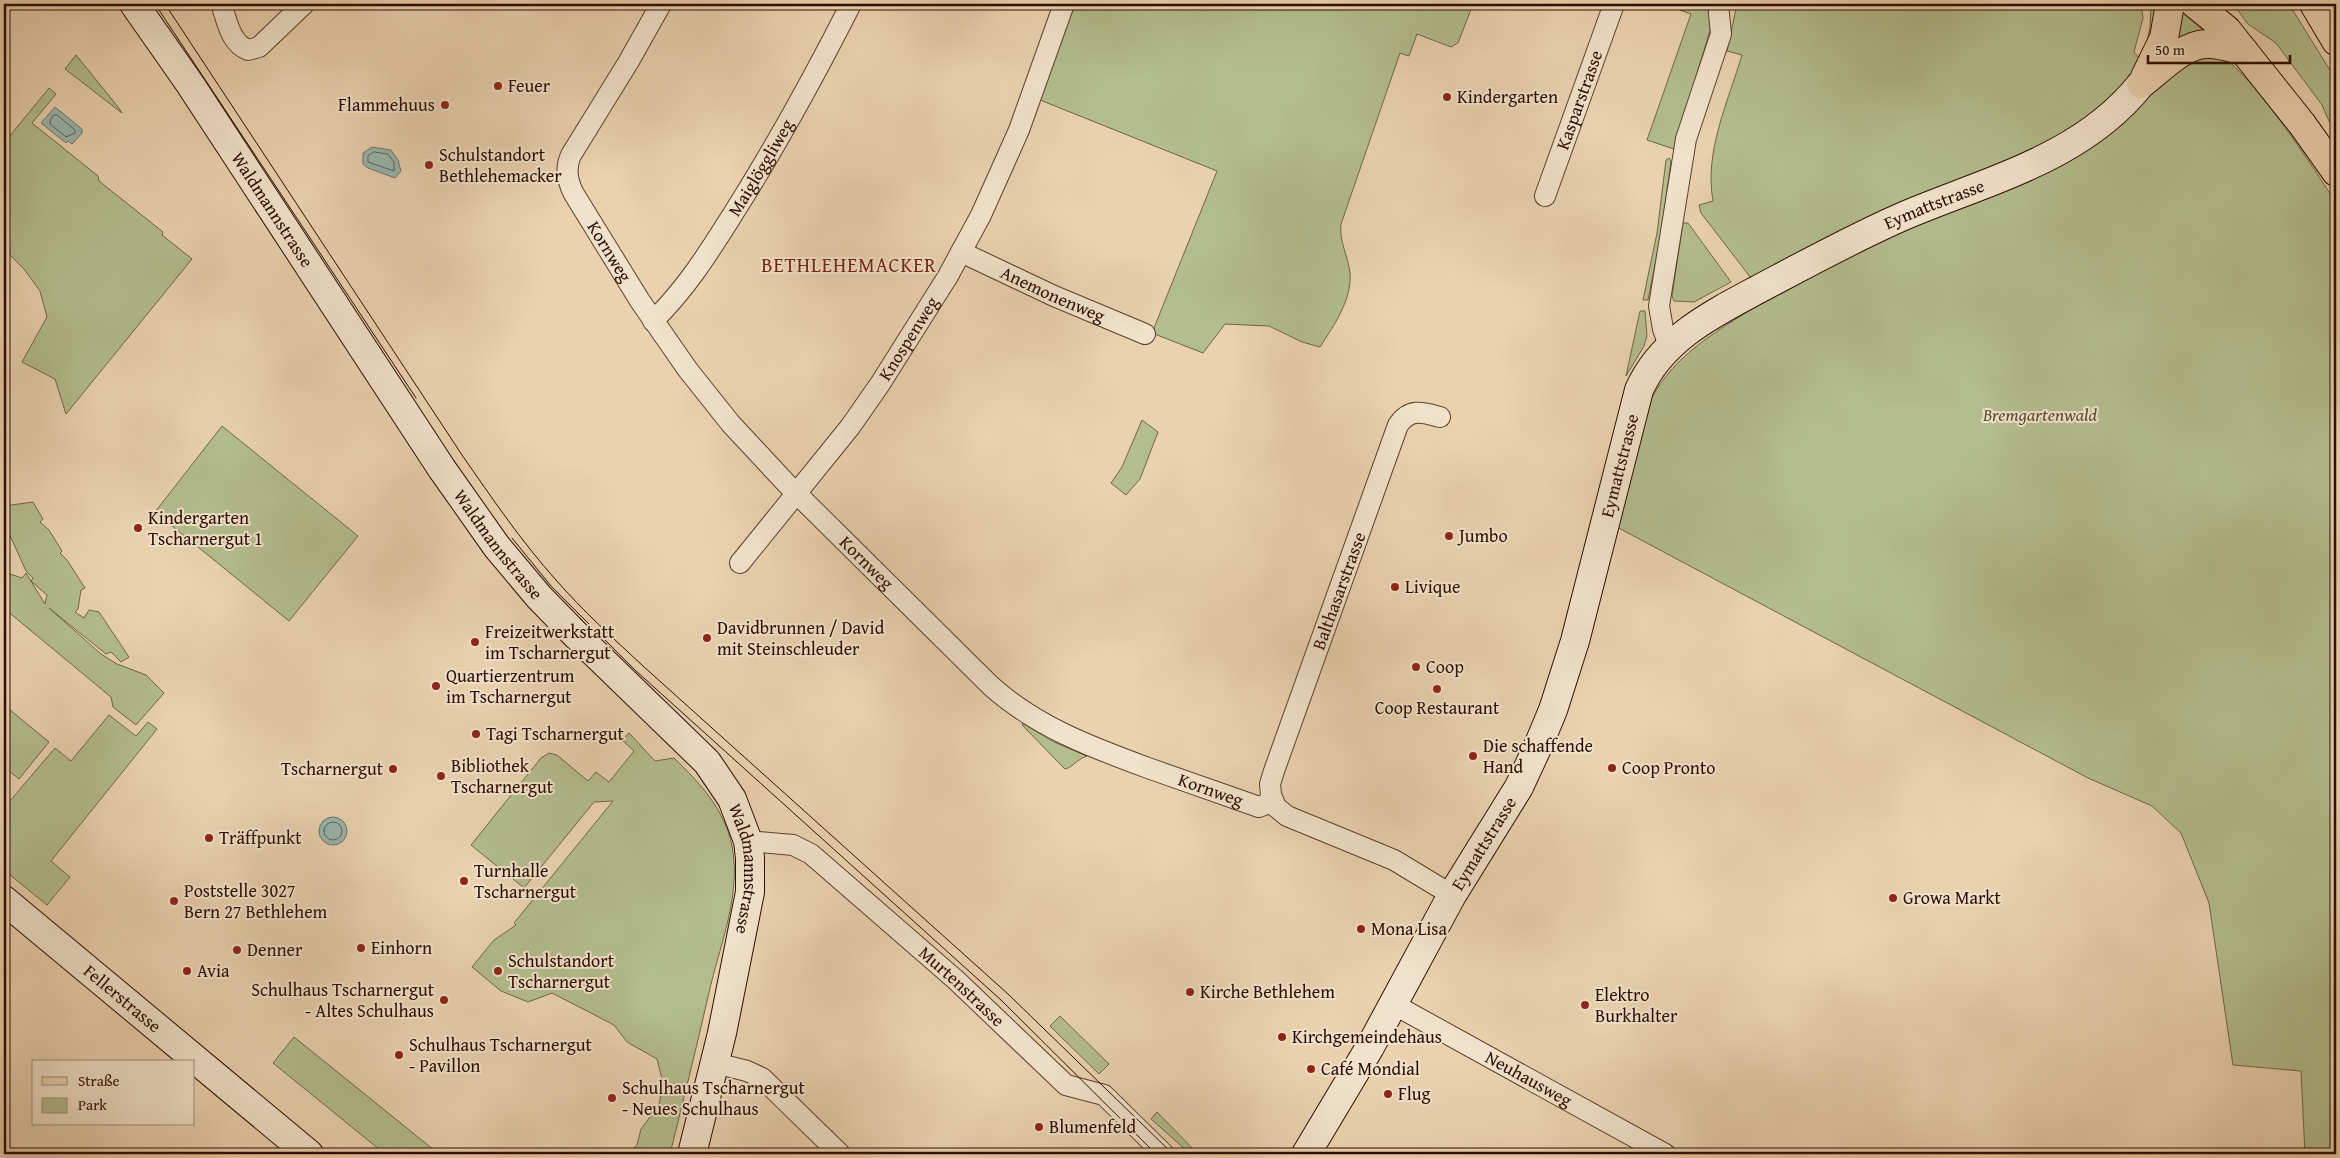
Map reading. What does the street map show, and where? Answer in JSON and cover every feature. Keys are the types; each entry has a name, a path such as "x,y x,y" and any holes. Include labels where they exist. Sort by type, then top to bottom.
{"main road":[{"path":"2140,84 2164,38 2170,4"},
{"path":"2195,4 2236,41 2302,124 2336,172"},
{"path":"2219,4 2236,41"},
{"path":"2314,4 2336,41"},
{"path":"2140,84 2183,52 2196,45 2236,41"}],"street":[{"name":"Waldmannstrasse","path":"134,4 190,84 474,515 498,547 552,611 707,762 732,799 748,841 751,874 748,905 715,1063 692,1154"},
{"path":"221,4 233,37 240,46 248,50 259,47 304,4"},
{"name":"Kornweg","path":"662,4 572,155 567,172 568,182 574,194 654,321 688,370 731,424 797,494 991,686 1033,719 1060,734 1096,750 1259,807 1273,801"},
{"name":"Maiglöggliweg","path":"654,321 675,300 750,187 803,95 851,4"},
{"name":"Knospenweg","path":"740,563 850,427 880,384 961,252 981,215 1019,130 1064,4"},
{"name":"Kasparstrasse","path":"1545,196 1614,4"},
{"path":"1669,346 1662,329 1659,306 1686,139 1720,34 1718,4"},
{"name":"Eymattstrasse","path":"1306,1154 1393,1004 1452,894 1519,787 1553,710 1575,641 1639,390 1650,368 1669,346 1696,325 1732,302 1839,246 1906,215 2029,166 2067,146 2114,115 2140,84"},
{"name":"Anemonenweg","path":"961,252 1054,296 1146,334"},
{"name":"Balthasarstrasse","path":"1273,801 1270,784 1274,771 1398,425 1408,414 1415,412 1421,411 1440,417"},
{"path":"1273,801 1281,812 1293,819 1394,860 1452,894"},
{"name":"Murtenstrasse","path":"748,841 793,845 811,854 962,985 1066,1085 1104,1095 1164,1154"},
{"name":"Fellerstrasse","path":"4,900 309,1154"},
{"name":"Neuhausweg","path":"1393,1004 1665,1154"},
{"path":"715,1063 747,1071 762,1078 840,1154"}],"green space":[{"path":"1074,4 1473,4 1458,43 1451,47 1417,34 1409,56 1400,53 1341,224 1341,237 1350,273 1348,293 1341,312 1320,347 1302,342 1269,326 1225,324 1203,353 1152,333 1217,171 1040,100"},
{"path":"1676,4 1704,4 1709,9 1712,24 1674,149 1647,140 1691,14 1674,8"},
{"name":"Bremgartenwald","path":"1737,4 2141,4 2143,18 2134,52 2161,83 2179,66 2192,58 2216,55 2228,61 2261,96 2280,120 2336,203 2336,1154 2305,1154 2301,1071 2233,1065 2209,903 2181,833 2152,806 2088,778 1613,525 1650,401 1661,383 1673,368 1701,342 1767,299 1701,213 1699,205 1713,201 1711,183 1715,146 1724,109 1742,55 1727,51"},
{"path":"2151,4 2157,4 2153,27 2148,45 2146,45 2150,28"},
{"path":"2233,4 2289,4 2336,80 2336,130 2329,121 2322,105 2276,43 2248,24"},
{"path":"2187,8 2206,33 2182,42 2177,38 2182,9"},
{"path":"76,55 118,107 122,113 65,69"},
{"path":"49,88 56,94 32,123 98,176 99,181 163,232 162,235 192,259 66,414 55,379 22,362 47,317 40,291 24,269 4,249 4,143"},
{"path":"1669,158 1671,161 1661,235 1648,300 1643,300 1657,233 1666,160"},
{"path":"1683,223 1688,223 1731,282 1694,302 1674,301 1672,296"},
{"path":"1640,311 1645,311 1647,336 1644,346 1626,376"},
{"path":"1142,420 1158,432 1140,479 1126,495 1111,483 1122,467"},
{"path":"222,426 358,536 289,621 155,512"},
{"path":"33,502 43,519 40,522 49,530 62,551 60,553 67,560 85,588 81,590 78,609 75,612 84,618 89,610 99,612 129,657 121,662 111,652 106,654 49,608 101,654 117,664 146,675 164,693 136,725 113,707 111,697 6,610 4,612 4,572 22,578 26,573 45,604 47,595 31,581 33,578 26,571 4,522 4,506"},
{"path":"4,705 49,742 19,779 4,767"},
{"path":"109,715 136,736 148,722 157,729 51,861 70,877 47,905 4,870 4,808 55,748 71,761"},
{"path":"1022,723 1054,742 1087,756 1065,769"},
{"path":"629,733 655,761 674,758 702,787 724,821 729,833 734,863 734,881 729,916 670,1154 628,1154 637,1145 641,1129 659,1105 663,1083 657,1059 627,1042 614,1025 552,993 528,1002 501,991 472,967 494,940 516,925 514,923 613,801 594,802 524,888 471,845 541,758 549,753 557,755 588,781 596,772 609,782 634,751 622,740"},
{"path":"1060,1016 1109,1064 1099,1074 1050,1026"},
{"path":"294,1037 439,1154 385,1154 273,1063"},
{"path":"1157,1112 1198,1154 1187,1154 1187,1151 1151,1119"}],"water":[{"path":"55,107 82,129 82,133 72,144 68,141 66,143 41,123"},
{"path":"372,147 391,150 398,160 401,171 395,178 368,168 363,164 363,153"},
{"path":"333,817 343,821 347,831 343,841 333,845 323,841 319,831 323,821"}],"tram line":[{"path":"155,4 416,398"},
{"path":"165,4 462,455 519,535 556,580 587,613 643,666 1008,994 1173,1154"},
{"path":"512,538 551,586 635,670 1001,1000 1156,1154"}],"place":[{"name":"Feuer","path":"498,86"},
{"name":"Kindergarten","path":"1447,97"},
{"name":"Flammehuus","path":"445,105"},
{"name":"Schulstandort Bethlehemacker","path":"429,165"},
{"name":"Kindergarten Tscharnergut 1","path":"138,528"},
{"name":"Jumbo","path":"1449,536"},
{"name":"Livique","path":"1395,587"},
{"name":"Davidbrunnen / David mit Steinschleuder","path":"707,638"},
{"name":"Freizeitwerkstatt im Tscharnergut","path":"475,642"},
{"name":"Coop","path":"1416,667"},
{"name":"Quartierzentrum im Tscharnergut","path":"436,686"},
{"name":"Coop Restaurant","path":"1437,689"},
{"name":"Tagi Tscharnergut","path":"476,734"},
{"name":"Die schaffende Hand","path":"1473,756"},
{"name":"Coop Pronto","path":"1612,768"},
{"name":"Tscharnergut","path":"393,769"},
{"name":"Bibliothek Tscharnergut","path":"441,776"},
{"name":"Träffpunkt","path":"209,838"},
{"name":"Turnhalle Tscharnergut","path":"464,881"},
{"name":"Growa Markt","path":"1893,898"},
{"name":"Poststelle 3027 Bern 27 Bethlehem","path":"174,901"},
{"name":"Mona Lisa","path":"1361,929"},
{"name":"Einhorn","path":"361,948"},
{"name":"Denner","path":"237,950"},
{"name":"Avia","path":"187,971"},
{"name":"Schulstandort Tscharnergut","path":"498,971"},
{"name":"Kirche Bethlehem","path":"1190,992"},
{"name":"Schulhaus Tscharnergut - Altes Schulhaus","path":"444,1000"},
{"name":"Elektro Burkhalter","path":"1585,1005"},
{"name":"Kirchgemeindehaus","path":"1282,1037"},
{"name":"Schulhaus Tscharnergut - Pavillon","path":"399,1055"},
{"name":"Café Mondial","path":"1311,1069"},
{"name":"Flug","path":"1388,1094"},
{"name":"Schulhaus Tscharnergut - Neues Schulhaus","path":"612,1098"},
{"name":"Blumenfeld","path":"1039,1127"}],"district":[{"name":"BETHLEHEMACKER","path":"849,265"}]}
